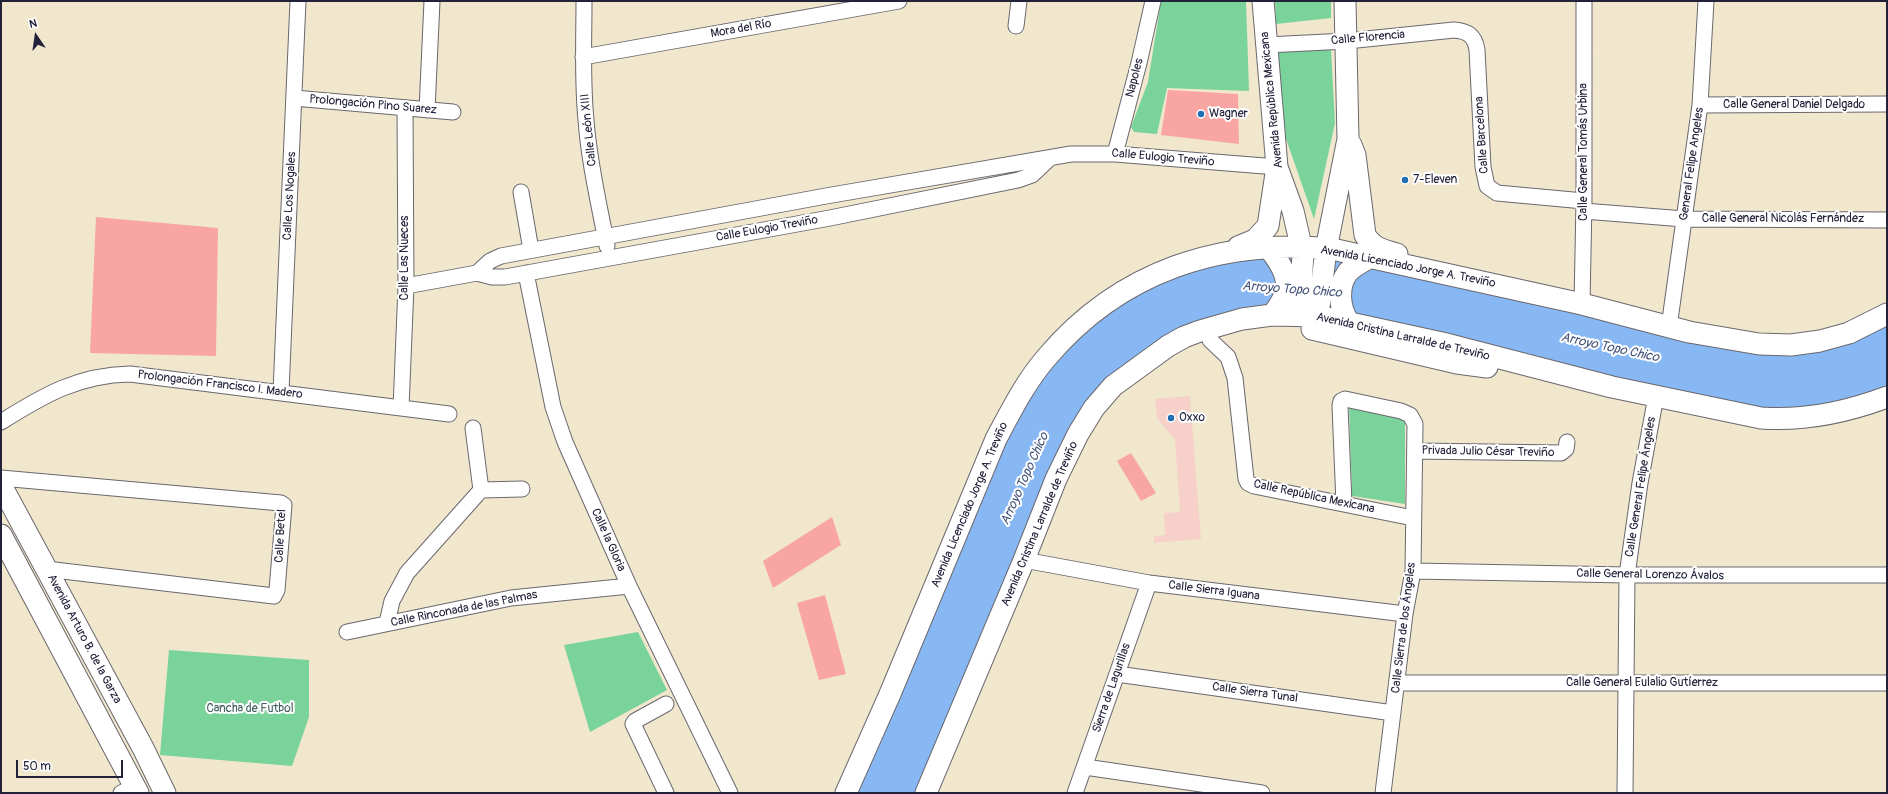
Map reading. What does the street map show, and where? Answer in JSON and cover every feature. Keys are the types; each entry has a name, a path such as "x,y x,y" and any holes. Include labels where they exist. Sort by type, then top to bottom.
{"main road":[{"name":"Avenida República Mexicana","path":"1263,1 1277,167 1293,211 1302,254 1309,312"},
{"path":"1309,312 1325,255 1348,139 1345,1"},
{"path":"1348,139 1355,155 1359,199 1365,235 1370,244 1378,250 1407,256 1425,269"},
{"path":"1225,253 1255,240 1266,230 1269,220 1277,167"},
{"name":"Avenida Licenciado Jorge A. Treviño","path":"846,793 890,694 996,439 1028,383 1046,357 1073,328 1129,286 1175,266 1225,253 1274,255 1302,254 1325,255 1425,269 1582,304 1669,327 1759,344 1791,345 1820,341 1849,333 1887,314"},
{"path":"1274,255 1286,283 1284,297 1275,311"},
{"path":"1346,318 1340,297 1344,279 1364,261"},
{"name":"Avenida Cristina Larralde de Treviño","path":"926,793 1024,560 1056,479 1078,434 1102,398 1113,386 1168,346 1200,331 1275,311 1309,312 1346,318 1546,371 1656,396 1733,413 1780,419 1836,412 1866,405 1887,397"},
{"path":"1133,370 1210,340 1262,328 1302,328 1457,363 1518,372 1546,371"},
{"name":"Avenida Arturo B. de la Garza","path":"1,485 143,748 165,793"},
{"name":"Avenida Arturo B. de la Garza","path":"1,535 121,759 131,791"},
{"path":"121,759 143,748"}],"street":[{"name":"Calle Los Nogales","path":"280,392 298,1"},
{"path":"427,110 432,1"},
{"name":"Calle León XIII","path":"584,1 584,57 588,143 610,257"},
{"name":"Mora del Río","path":"584,57 899,1"},
{"path":"1016,26 1019,1"},
{"name":"Napoles","path":"1115,154 1140,63 1153,1"},
{"name":"Calle General Tomás Urbina","path":"1582,304 1584,206 1584,1"},
{"name":"General Felipe Angeles","path":"1669,327 1700,105 1706,1"},
{"name":"Calle Florencia","path":"1266,45 1347,41 1454,30 1469,33"},
{"name":"Calle Barcelona","path":"1469,33 1476,42 1477,50 1483,167 1487,186 1497,193 1584,206"},
{"name":"Prolongación Pino Suarez","path":"294,98 405,109 453,112"},
{"name":"Calle General Daniel Delgado","path":"1700,105 1887,104"},
{"name":"Calle Las Nueces","path":"402,408 406,286 405,109"},
{"name":"Calle Eulogio Treviño","path":"477,273 495,258 531,250 826,196 1071,154 1115,154 1277,167"},
{"name":"Calle Eulogio Treviño","path":"406,286 477,273 498,277 526,273 830,218 1018,180 1032,175 1050,158"},
{"path":"522,192 531,250"},
{"path":"826,196 830,218"},
{"name":"Calle General Nicolás Fernández","path":"1584,206 1684,219 1887,220"},
{"name":"Calle la Gloria","path":"526,273 556,419 564,442 629,586 730,793"},
{"name":"Calle República Mexicana","path":"1210,340 1228,357 1235,378 1248,483 1254,486 1413,518"},
{"name":"Prolongación Francisco I. Madero","path":"1,422 46,394 71,384 108,374 130,374 449,414"},
{"name":"Calle General Felipe Ángeles","path":"1625,793 1627,575 1640,483 1656,396"},
{"name":"Calle Sierra de los Ángeles","path":"1344,504 1341,401 1345,399 1402,411 1410,415 1415,424 1413,571 1405,614 1383,793"},
{"path":"473,428 481,490"},
{"name":"Privada Julio César Treviño","path":"1415,451 1564,448"},
{"name":"Calle Betel","path":"1,478 281,503 284,505 278,590 274,596 46,569"},
{"path":"387,623 392,601 407,573 481,490 522,488"},
{"name":"Calle Sierra Iguana","path":"1024,560 1150,582 1405,614"},
{"name":"Calle General Lorenzo Ávalos","path":"1413,571 1627,575 1887,575"},
{"name":"Sierra de Lagurillas","path":"1075,793 1116,674 1150,582"},
{"name":"Calle Rinconada de las Palmas","path":"347,632 511,598 629,586"},
{"name":"Calle Sierra Tunal","path":"1116,674 1393,713"},
{"name":"Calle General Eulalio Gutíerrez","path":"1397,683 1887,683"},
{"path":"666,704 635,720 633,724 666,793"},
{"path":"1084,767 1262,793"}],"shaded area":[{"path":"1190,396 1201,539 1154,543 1154,536 1165,535 1164,513 1180,512 1175,440 1157,418 1155,399"}],"green space":[{"path":"1161,1 1246,1 1249,91 1167,88 1157,134 1134,132 1131,127 1148,82"},
{"path":"1275,1 1331,1 1331,18 1276,24"},
{"path":"1331,49 1335,123 1314,219 1284,133 1277,51"},
{"path":"1349,404 1405,415 1405,504 1352,496"},
{"path":"638,632 667,690 590,732 564,645"},
{"name":"Cancha de Futbol","path":"169,650 309,660 309,717 292,766 160,755"}],"water":[{"name":"Arroyo Topo Chico","path":"1268,247 1791,345 1887,314 1887,397 1806,417 1299,315 1200,331 1094,408 926,793 846,793 1023,391 1129,286"}],"building":[{"name":"Wagner","path":"1168,90 1238,94 1239,144 1161,135"},
{"path":"96,217 218,228 216,356 90,353"},
{"path":"1131,453 1156,493 1141,501 1117,461"},
{"path":"832,517 841,545 773,588 763,561"},
{"path":"825,595 846,674 819,680 797,603"}],"place":[{"name":"Wagner","path":"1201,114"},
{"name":"7-Eleven","path":"1405,180"},
{"name":"Oxxo","path":"1171,418"}]}
